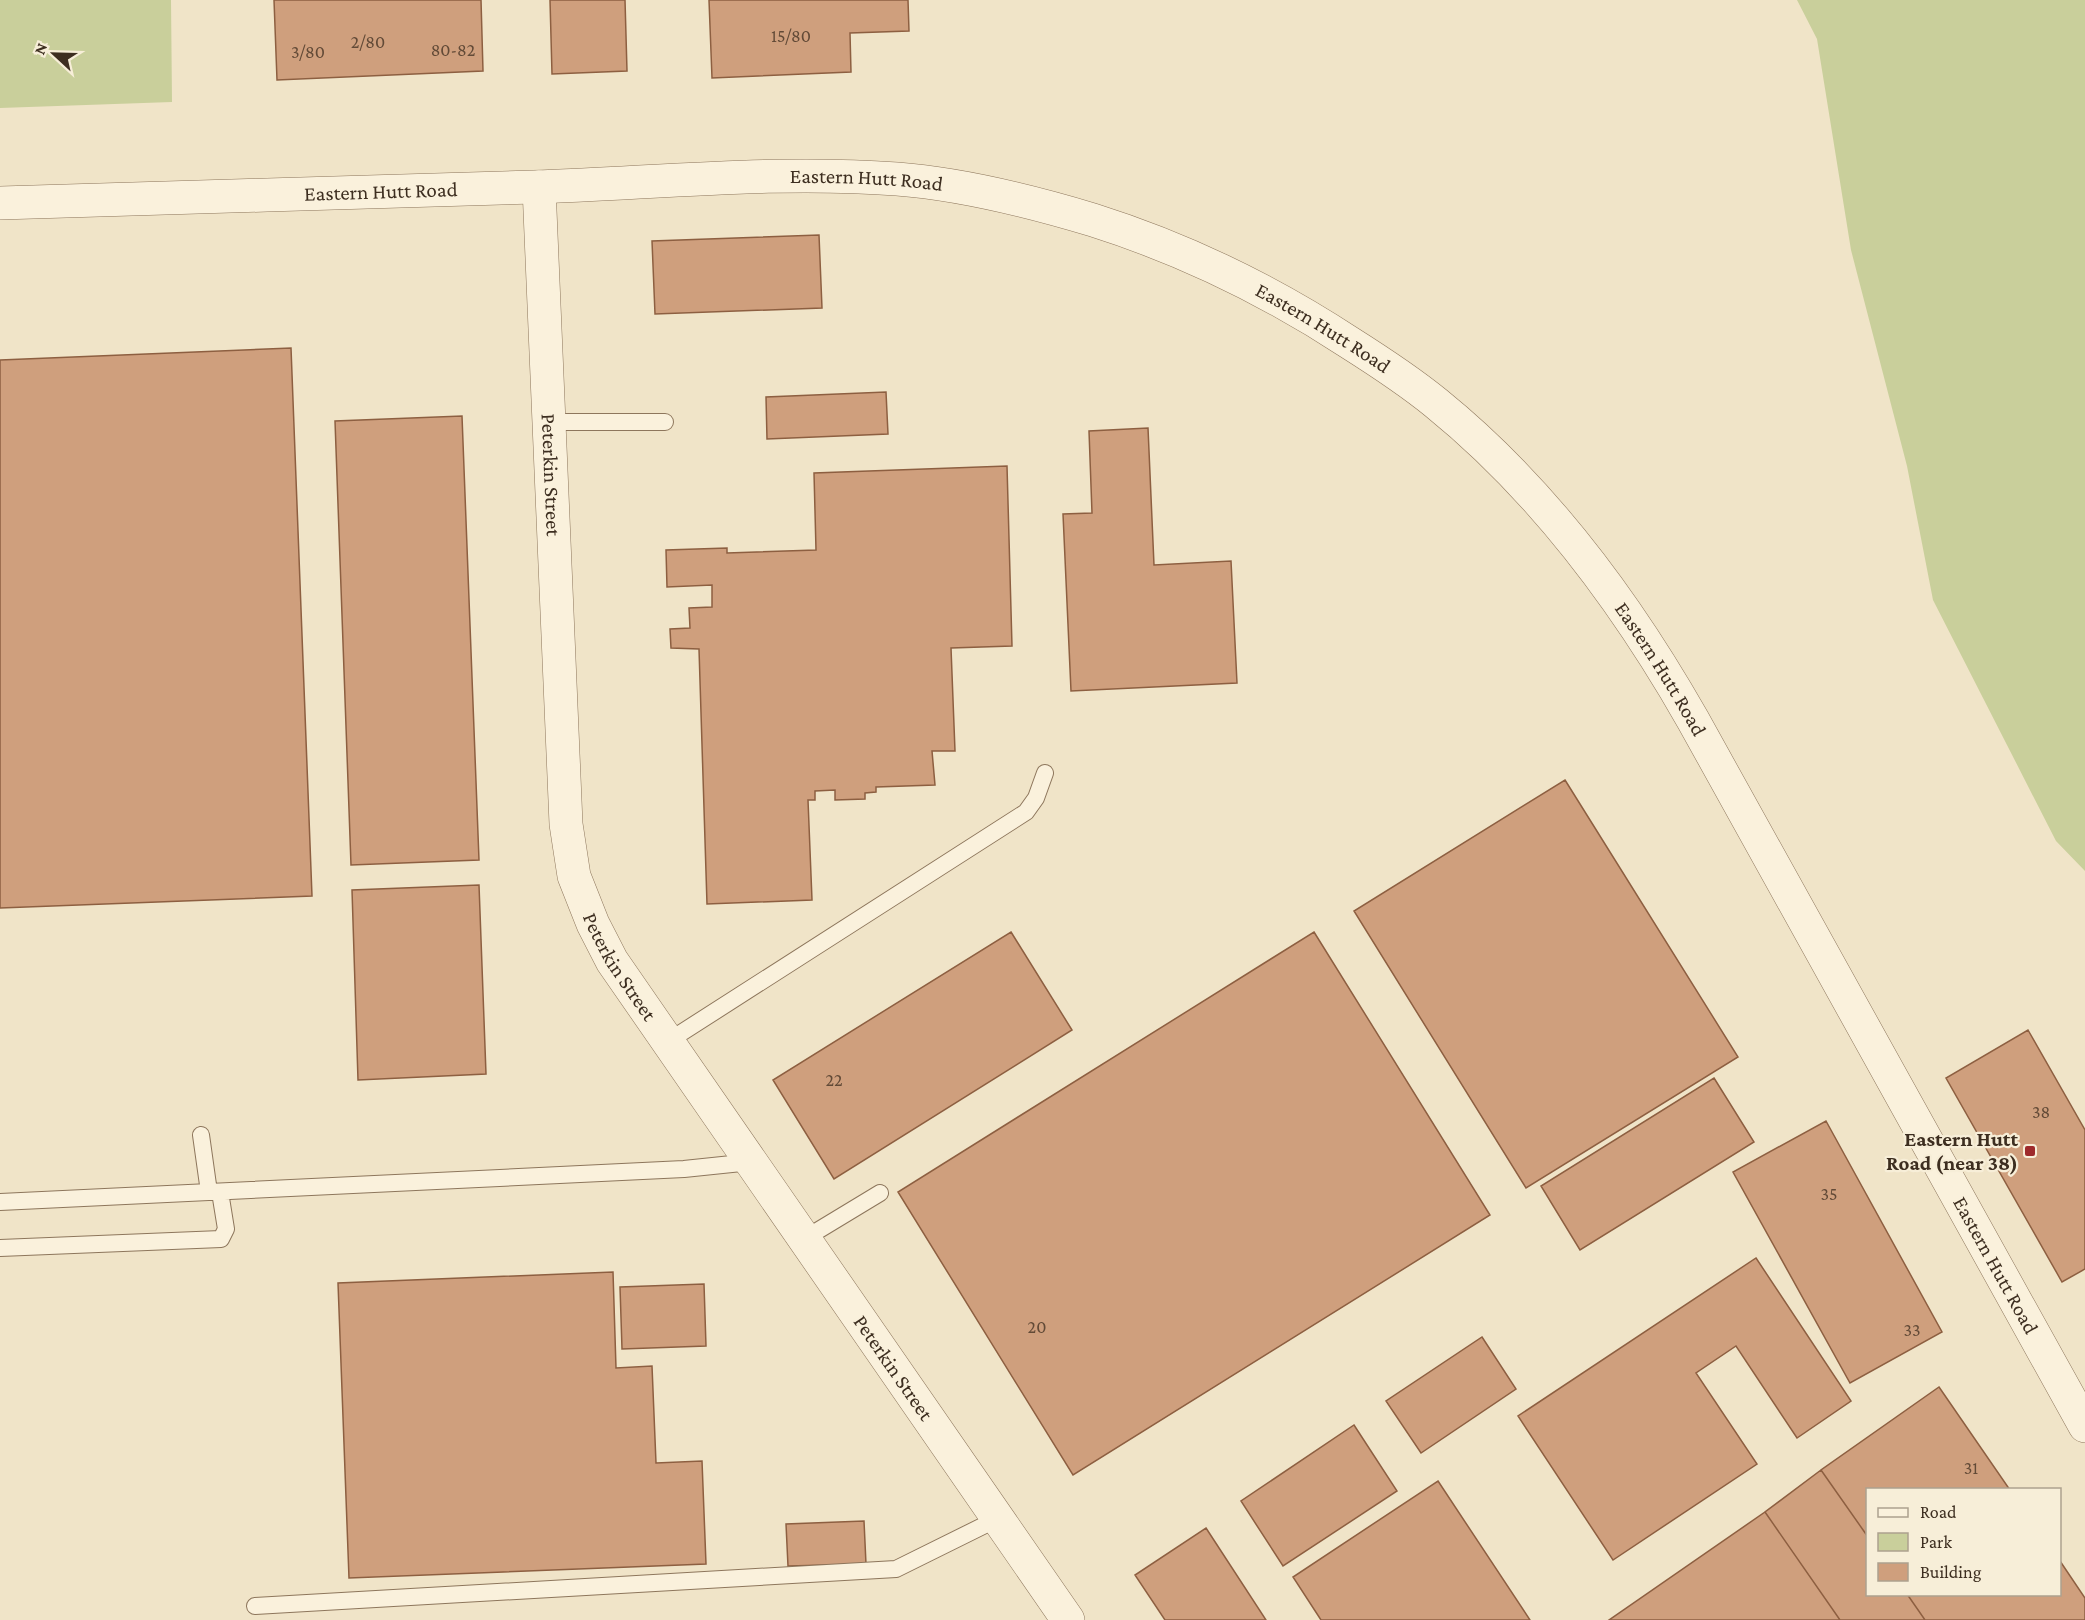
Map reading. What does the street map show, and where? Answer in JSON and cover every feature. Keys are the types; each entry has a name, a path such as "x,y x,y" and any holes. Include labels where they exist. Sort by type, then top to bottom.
{"street":[{"name":"Eastern Hutt Road","path":"0,203 540,187 783,175 902,180 1018,199 1130,232 1238,276 1288,303 1388,367 1437,403 1520,482 1563,529 1598,573 1663,667 2085,1426"},
{"name":"Peterkin Street","path":"540,187 566,824 574,876 593,924 612,961 1068,1620"}],"lane":[{"path":"549,422 665,422"},
{"path":"667,1042 1026,812 1036,798 1045,773"},
{"path":"0,1248 221,1239 226,1229 214,1192 201,1135"},
{"path":"0,1202 684,1169 751,1162"},
{"path":"804,1239 880,1193"},
{"path":"255,1606 896,1569 997,1519"}],"green space":[{"path":"0,0 171,0 172,102 0,108"},
{"path":"1797,0 2085,0 2085,871 2056,841 1933,600 1907,466 1851,250 1817,39"}],"building":[{"path":"274,0 481,0 483,71 277,80"},
{"path":"550,0 625,0 627,71 552,74"},
{"path":"709,0 908,0 909,31 850,33 851,72 712,78"},
{"path":"819,235 822,308 655,314 652,241"},
{"path":"291,348 312,896 0,908 0,360"},
{"path":"886,392 888,434 767,439 766,397"},
{"path":"462,416 479,860 351,865 335,421"},
{"path":"1148,428 1154,565 1231,561 1237,683 1071,691 1063,514 1092,513 1089,431"},
{"path":"1007,466 1012,646 951,648 955,751 932,751 935,785 876,787 876,792 865,793 865,799 835,800 835,790 815,791 815,800 808,800 812,900 707,904 699,649 671,648 670,629 690,628 689,608 712,607 712,585 667,587 666,550 727,548 727,553 816,550 814,473"},
{"path":"1565,780 1738,1057 1526,1188 1354,911"},
{"path":"479,885 486,1074 358,1080 352,890"},
{"path":"1011,932 1072,1030 834,1179 773,1080"},
{"path":"1314,932 1490,1215 1073,1475 898,1192"},
{"path":"2028,1030 2085,1130 2085,1269 2062,1282 1946,1078"},
{"path":"1714,1078 1754,1142 1580,1250 1541,1186"},
{"path":"1826,1121 1942,1332 1850,1383 1733,1172"},
{"path":"1756,1258 1851,1401 1797,1438 1736,1346 1696,1373 1757,1464 1613,1560 1518,1416"},
{"path":"613,1272 616,1368 652,1366 656,1463 702,1461 706,1564 349,1578 338,1283"},
{"path":"704,1284 706,1346 622,1349 620,1287"},
{"path":"1482,1337 1516,1389 1421,1453 1386,1401"},
{"path":"1939,1387 2009,1488 1866,1488 1866,1534 1821,1470"},
{"path":"1354,1425 1397,1491 1283,1566 1241,1501"},
{"path":"1821,1470 1866,1534 1866,1596 1908,1596 1925,1620 1840,1620 1765,1512"},
{"path":"1438,1481 1530,1620 1321,1620 1293,1577"},
{"path":"1765,1512 1840,1620 1609,1620"},
{"path":"864,1521 866,1564 788,1566 786,1524"},
{"path":"1206,1528 1266,1620 1165,1620 1135,1575"},
{"path":"2061,1562 2085,1598 2085,1620 1925,1620 1908,1596 2061,1596"}],"place":[{"name":"Eastern Hutt Road (near 38)","path":"2030,1151"}]}
